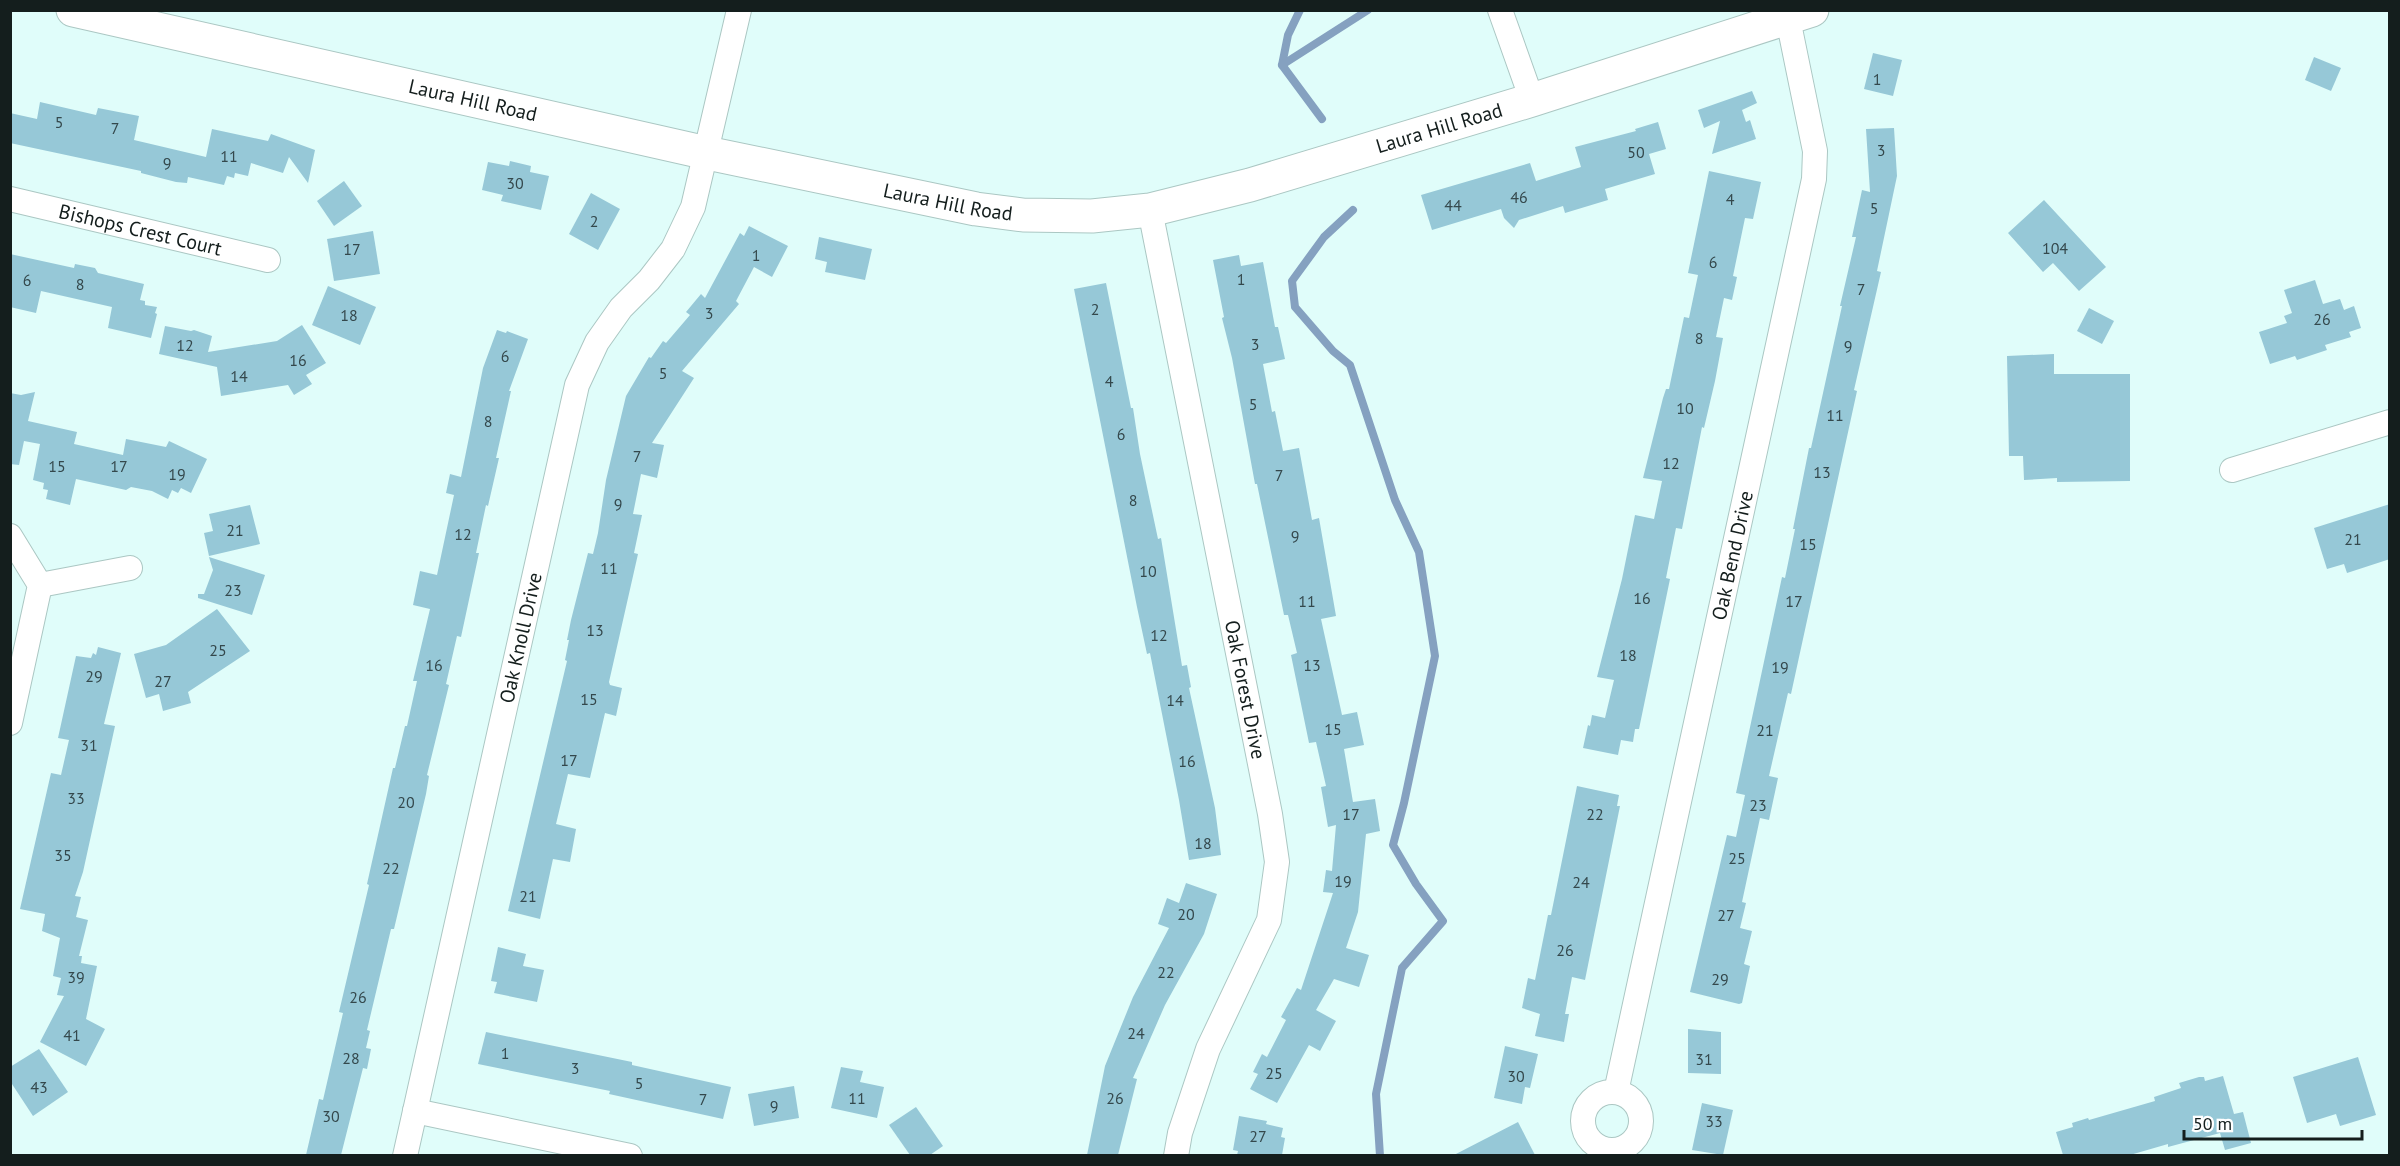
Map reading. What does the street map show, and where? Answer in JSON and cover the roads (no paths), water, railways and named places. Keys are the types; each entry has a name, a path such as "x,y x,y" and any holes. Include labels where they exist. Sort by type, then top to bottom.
{"main road":[{"name":"Laura Hill Road","path":"73,10 707,153 976,209 1023,215 1092,216 1150,210 1250,185 1532,100 1800,15"}],"street":[{"name":"Oak Knoll Drive","path":"405,1155 578,385 597,342 621,308 649,280 673,249 693,207 739,10"},
{"path":"1500,10 1532,100"},
{"name":"Oak Bend Drive","path":"1616,1092 1814,179 1815,151 1800,15"},
{"name":"Bishops Crest Court","path":"10,199 268,260"},
{"name":"Oak Forest Drive","path":"1150,210 1270,814 1277,862 1269,920 1208,1049 1180,1133 1176,1155"},
{"path":"2232,470 2390,422"},
{"path":"10,536 40,585 10,723"},
{"path":"40,585 130,568"},
{"path":"415,1111 630,1155"}],"waterway":[{"path":"1300,10 1288,35 1282,65 1322,119"},
{"path":"1282,65 1368,10"},
{"path":"1353,210 1324,237 1292,281 1295,307 1333,351 1350,365 1395,500 1419,552 1435,656 1393,845 1416,884 1443,921 1402,968 1376,1094 1380,1156"}]}
